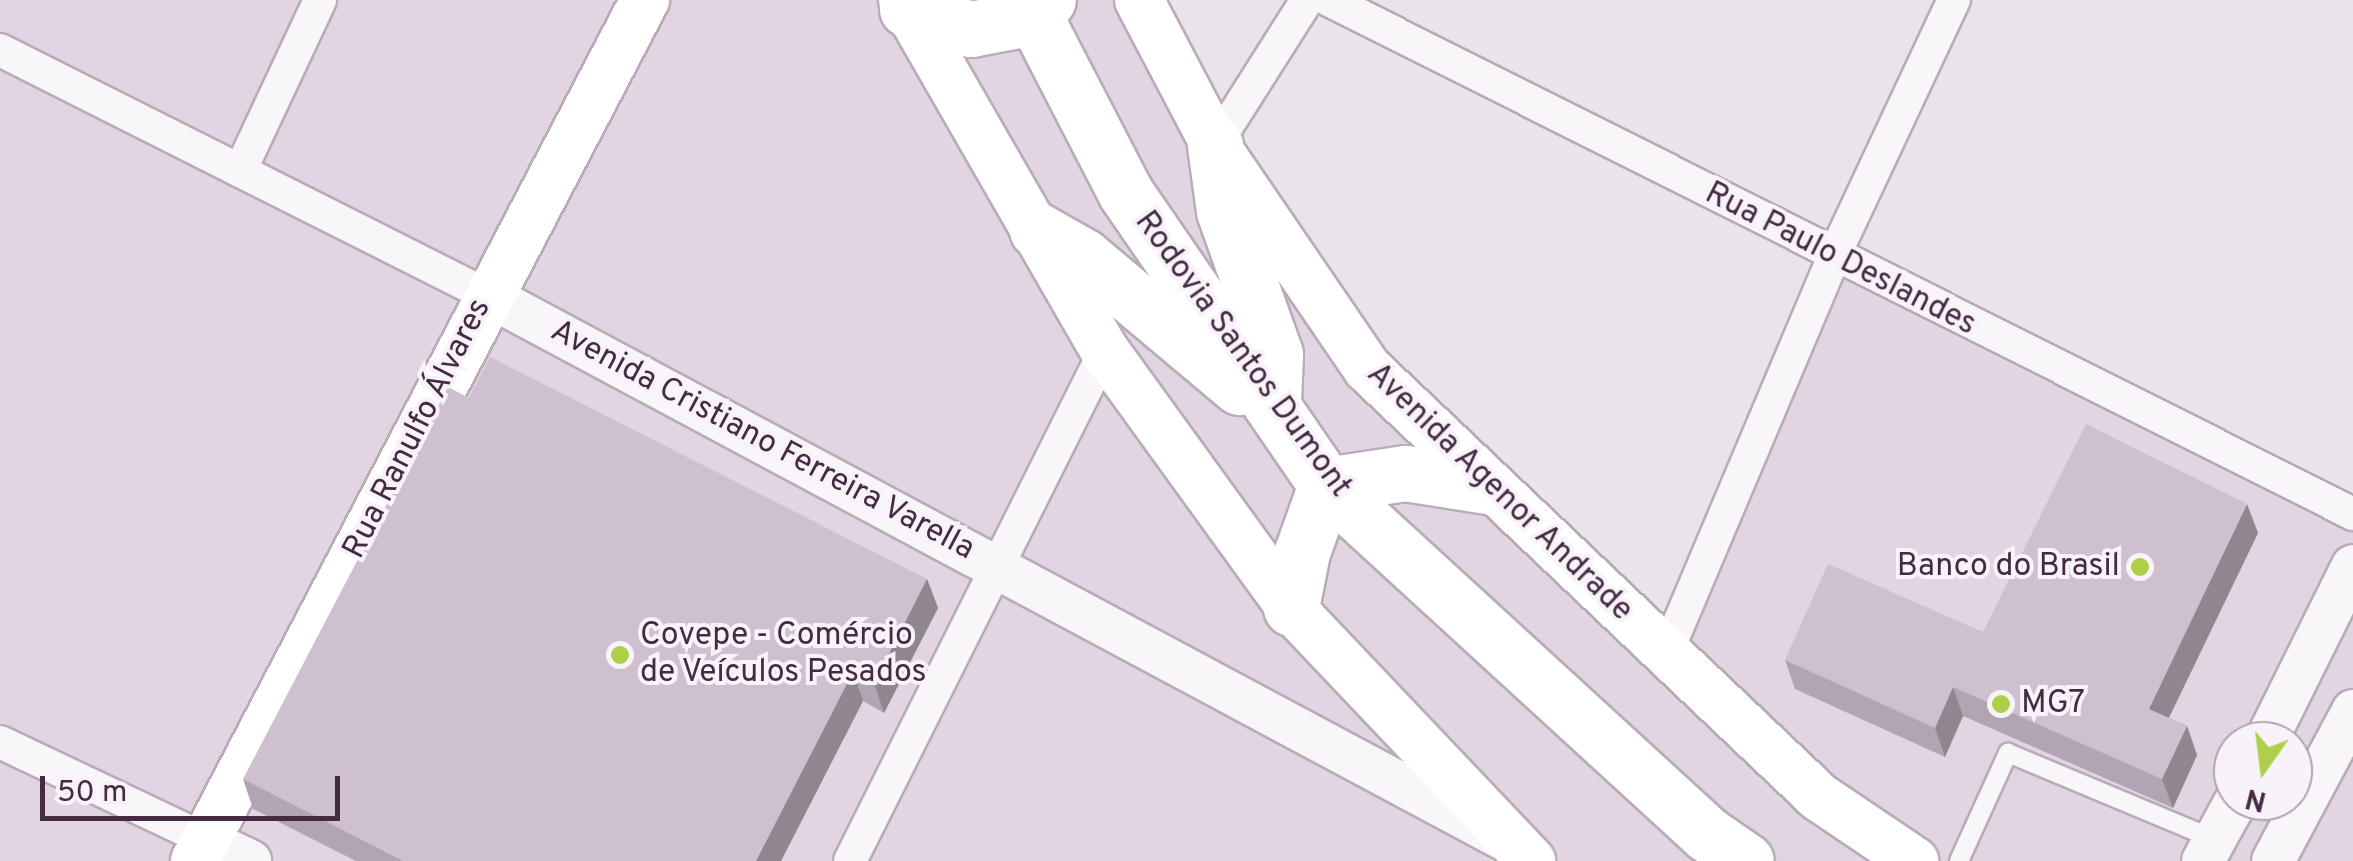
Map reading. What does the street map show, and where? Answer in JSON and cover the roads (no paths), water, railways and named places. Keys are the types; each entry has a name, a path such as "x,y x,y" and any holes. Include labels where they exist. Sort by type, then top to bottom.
{"highway":[{"path":"905,4 971,30 1036,6"},
{"name":"Rodovia Santos Dumont","path":"1036,6 1125,192 1326,485 1707,834 1746,861"},
{"path":"1037,230 1083,256 1234,384 1272,404 1276,354 1224,210 1215,144"},
{"path":"1292,608 1302,552 1326,485 1405,474 1486,486"}],"main road":[{"name":"Rua Ranulfo Álvares","path":"201,850 487,295 645,0"},
{"name":"Avenida Agenor Andrade","path":"1139,0 1215,144 1368,369 1486,486 1819,797 1914,861"},
{"path":"905,4 1105,352 1292,608 1523,853"}],"street":[{"path":"240,171 320,0"},
{"path":"1215,144 1307,0"},
{"name":"Rua Paulo Deslandes","path":"1330,0 1833,258 2353,514"},
{"path":"1666,654 1833,258 1954,0"},
{"name":"Avenida Cristiano Ferreira Varella","path":"0,50 487,295 1523,853"},
{"path":"850,861 1105,352"},
{"path":"2276,721 2353,566"},
{"path":"2273,861 2353,711"},
{"path":"0,742 201,850 250,861"},
{"path":"2215,854 2228,821"}],"lane":[{"path":"1959,861 2008,753 2215,854"}],"place":[{"name":"Banco do Brasil","path":"2140,567"},
{"name":"Covepe - Comércio de Veículos Pesados","path":"620,655"},
{"name":"MG7","path":"2001,704"}]}
